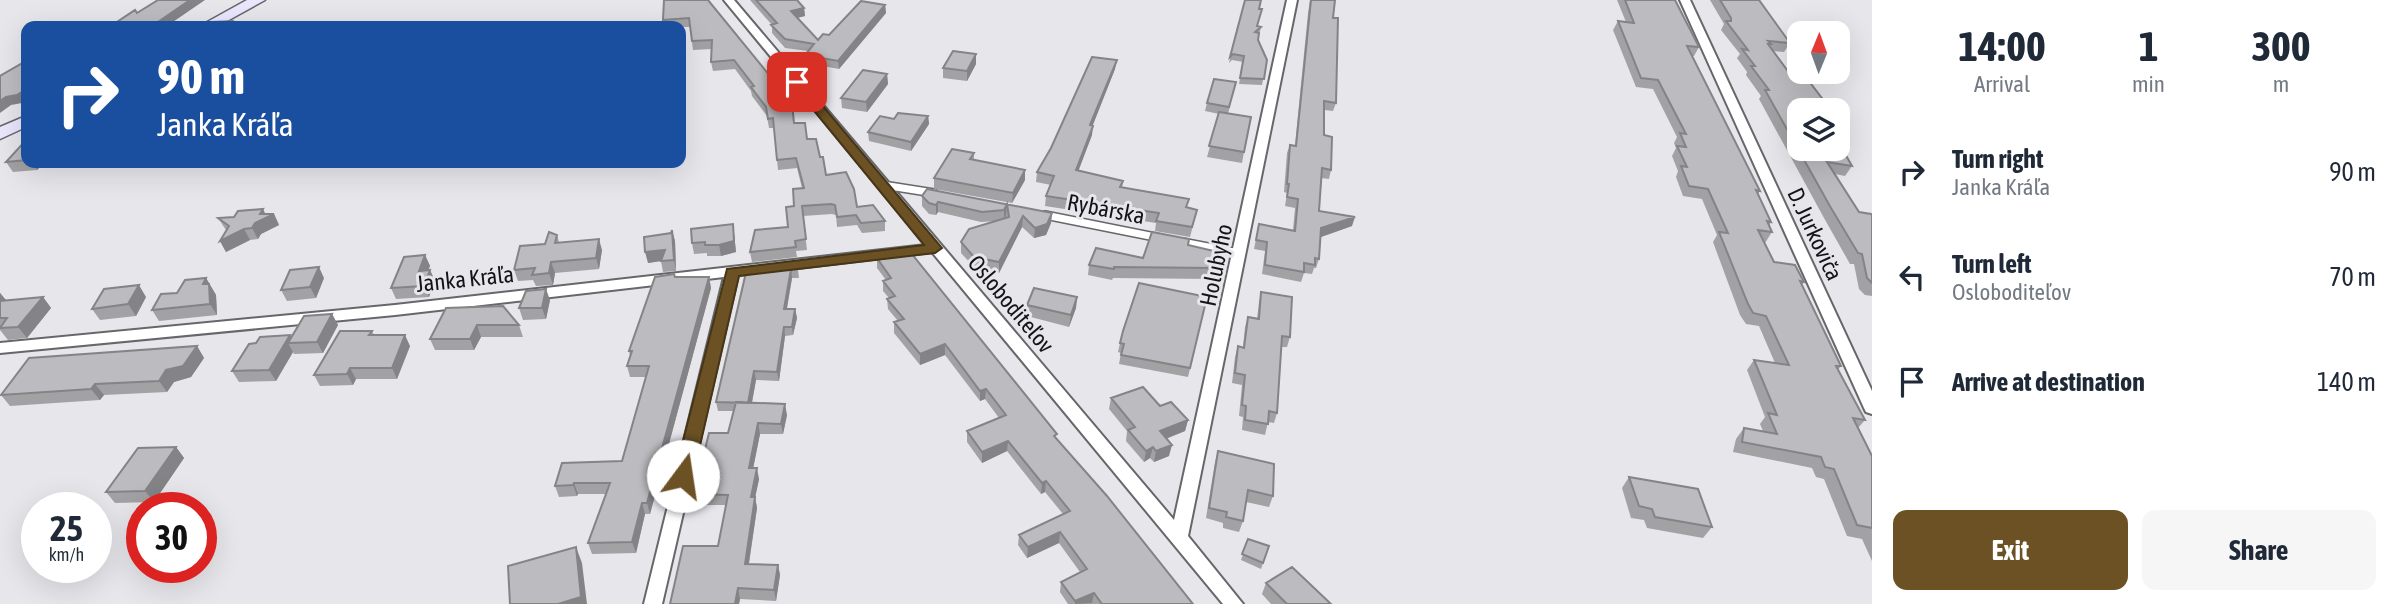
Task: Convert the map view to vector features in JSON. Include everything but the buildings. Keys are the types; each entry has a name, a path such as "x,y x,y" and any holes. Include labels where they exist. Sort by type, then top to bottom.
{"street":[{"path":"217,21 258,0"},
{"name":"Osloboditeľov","path":"729,0 1234,604"},
{"name":"Holubyho","path":"1180,539 1292,0"},
{"name":"D. Jurkoviča","path":"1685,0 1872,408"},
{"path":"0,134 21,124"},
{"name":"Janka Kráľa","path":"0,348 396,310 935,248"},
{"path":"653,604 732,272"}],"lane":[{"path":"883,185 940,194"},
{"name":"Rybárska","path":"1035,213 1240,253"}],"route":[{"path":"683,476 732,272 935,248 797,82"}]}
